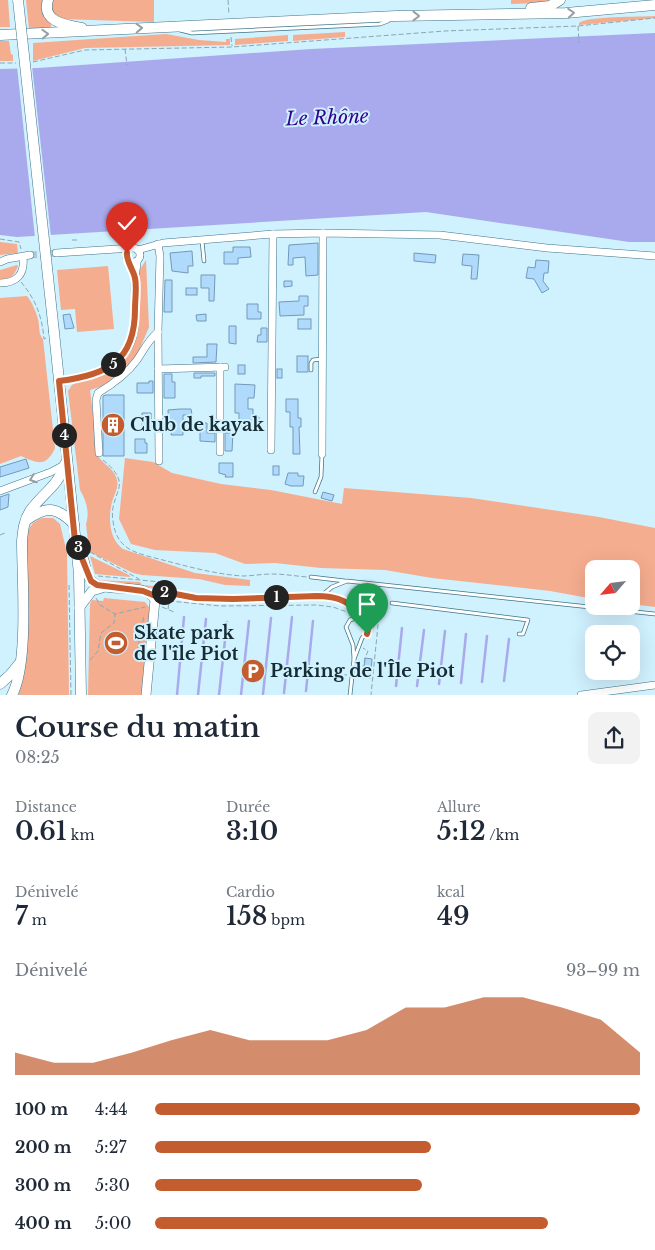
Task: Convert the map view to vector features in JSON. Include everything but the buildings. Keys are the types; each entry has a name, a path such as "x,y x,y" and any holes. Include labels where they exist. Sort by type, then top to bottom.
{"main road":[{"path":"18,0 79,574 81,695"},
{"path":"48,0 46,8 52,19 58,23 90,30"},
{"path":"488,15 550,6 560,0"},
{"path":"597,0 605,10"},
{"path":"0,35 396,16 566,13 655,5"},
{"path":"605,10 655,10"},
{"path":"13,694 19,673 22,635 22,541 25,521 36,504 59,479 66,461"},
{"path":"25,521 46,509 61,513 74,524"},
{"path":"0,684 19,663"}],"street":[{"path":"322,454 323,233"},
{"path":"271,450 273,234"},
{"path":"135,278 128,259 128,251 158,244 273,234 440,235 547,248 655,256"},
{"path":"100,249 133,262 158,244"},
{"path":"158,244 160,256 158,332 159,461"},
{"path":"56,253 100,249 135,249"},
{"path":"59,381 97,373 111,366 126,351 132,339 134,326 135,278 139,259 135,249"},
{"path":"4,260 27,256"},
{"path":"0,283 13,282 18,278 27,256"},
{"path":"99,453 96,400 98,393 125,374 137,360 149,340 158,332"},
{"path":"158,369 222,367 220,452"},
{"path":"0,491 53,471 66,461"},
{"path":"75,541 91,581 105,587 143,591 153,595 156,606 146,695"},
{"path":"79,608 92,591 105,587"},
{"path":"581,695 655,686"}],"lane":[{"path":"202,240 204,260"},
{"path":"310,370 313,360 322,359"},
{"path":"315,492 321,477 322,454"},
{"path":"311,577 655,614"},
{"path":"322,596 332,587 347,581"},
{"path":"153,595 165,592 196,598 233,599 322,596 346,602 365,620 368,627 367,634 356,638"},
{"path":"392,603 528,620 523,634 518,634"},
{"path":"354,659 359,646 356,638 347,631 348,623 358,615"},
{"path":"350,695 356,638"}],"path":[{"path":"228,0 229,20"},
{"path":"33,62 85,50 232,47 445,32 578,26 655,18"},
{"path":"578,26 579,43"},
{"path":"230,35 232,47"},
{"path":"125,49 127,65"},
{"path":"0,63 16,63"},
{"path":"0,239 19,242 27,256"},
{"path":"72,240 79,240"},
{"path":"18,278 36,304 42,319 44,338"},
{"path":"99,453 101,458 118,474 120,482 112,519 116,535 125,546 142,555 207,571 242,576 274,574 311,577"},
{"path":"0,534 5,533"},
{"path":"87,550 141,580"},
{"path":"94,576 171,583 170,590"},
{"path":"69,585 70,695"},
{"path":"94,593 100,605 115,614 150,606 143,617 136,659"},
{"path":"168,610 170,598"},
{"path":"169,601 206,606 316,605 336,608 358,615 379,615 371,695"},
{"path":"156,606 174,612"},
{"path":"86,663 98,651 101,633 114,623 115,614"},
{"path":"359,646 368,650 364,658 360,677 372,678"},
{"path":"337,674 347,676"}],"shaded area":[{"path":"0,0 8,0 10,27 0,27"},
{"path":"26,0 43,0 43,13 51,28 29,29"},
{"path":"53,0 154,0 154,22 60,19 52,11"},
{"path":"511,0 550,0 540,3 511,4"},
{"path":"655,16 655,18 579,25 579,23 592,19"},
{"path":"345,32 345,37 293,41 293,35"},
{"path":"166,34 199,40 226,42 226,39 230,39 230,45 85,48 33,61 33,43"},
{"path":"288,35 288,41 235,45 235,39"},
{"path":"0,41 9,41 13,61 0,61"},
{"path":"0,242 17,244 18,253 0,255"},
{"path":"146,260 149,327 138,353 119,377 106,385 90,390 98,456 116,476 117,488 110,515 112,534 118,545 123,549 195,573 250,580 250,586 225,585 199,579 133,573 89,550 86,502 80,490 68,391 77,382 91,380 118,367 130,353 138,334 139,271"},
{"path":"17,265 17,269 12,276 0,280 0,270"},
{"path":"108,266 114,329 77,332 75,309 61,310 57,270"},
{"path":"27,296 36,313 40,335 43,339 55,448 45,461 36,462 21,456 0,464 0,298"},
{"path":"125,458 153,462 172,473 221,484 271,490 342,504 344,488 471,498 599,517 655,528 655,607 640,605 640,560 585,560 585,597 550,591 432,578 385,570 321,568 275,563 245,564 215,553 155,550 131,544 119,519"},
{"path":"42,518 53,518 60,524 67,553 69,695 19,695 26,538 31,525"},
{"path":"90,556 129,575 130,577 95,574"},
{"path":"96,580 140,582 142,585 164,587 165,589 101,583"},
{"path":"104,598 145,602 151,610 142,695 88,695 90,604 92,600 103,601"}],"water":[{"name":"Le Rhône","path":"655,33 655,242 629,242 426,212 17,237 0,235 0,69 311,49"}],"pier":[{"path":"17,66 32,66 51,237 35,238"}],"waterway":[{"path":"177,695 184,617"},
{"path":"284,693 292,617"},
{"path":"263,694 271,618"},
{"path":"198,695 206,619"},
{"path":"241,695 249,621"},
{"path":"306,691 313,621"},
{"path":"219,695 227,622"},
{"path":"396,686 402,628"},
{"path":"417,686 424,630"},
{"path":"439,684 445,631"},
{"path":"461,683 466,634"},
{"path":"482,682 487,636"},
{"path":"504,681 509,639"}],"tunnel":[{"path":"30,255 56,253"}],"place":[{"name":"Club de kayak","path":"113,425"},
{"name":"Skate park de l'île Piot","path":"116,643"},
{"name":"Parking de l'Île Piot","path":"253,671"}],"route":[{"path":"127,253 135,278 135,313 132,339 126,351 119,360 97,373 59,381 75,541 84,559 89,578 97,585 149,592 153,595 165,592 196,598 233,599 317,596 335,598 346,602 365,620 368,627 367,634"}]}
